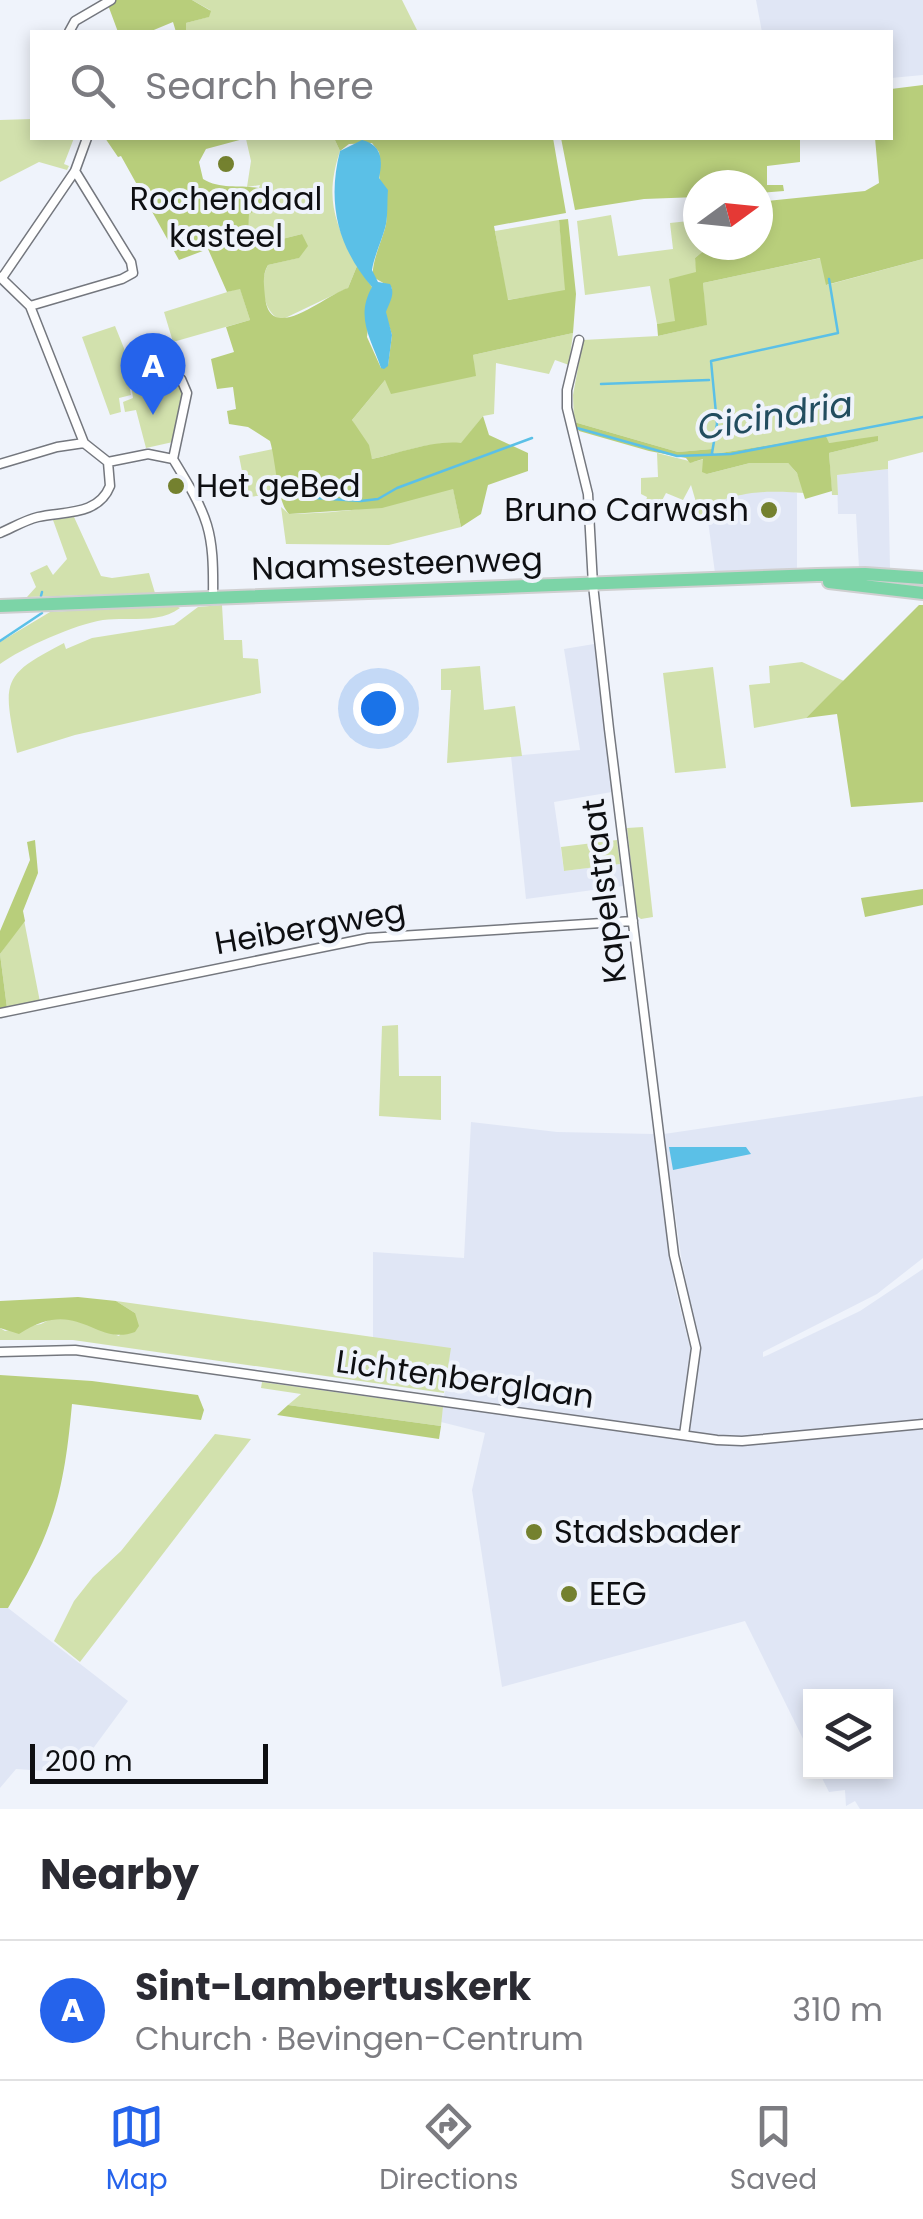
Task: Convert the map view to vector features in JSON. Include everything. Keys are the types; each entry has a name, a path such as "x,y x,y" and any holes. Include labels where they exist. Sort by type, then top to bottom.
{"main road":[{"name":"Naamsesteenweg","path":"0,606 865,574 923,578"},
{"name":"Naamsesteenweg","path":"796,578 923,593"}],"street":[{"path":"70,30 75,21 111,0"},
{"path":"86,140 75,171 1,278 30,306 84,444 108,462 148,454 173,459"},
{"path":"30,306 122,279 133,272 131,262 75,171"},
{"name":"Kapelstraat","path":"579,340 567,390 567,408 586,480 594,585 674,1255 696,1348 684,1436"},
{"path":"180,379 190,387 173,459 210,526 213,598"},
{"path":"0,464 57,447 84,444"},
{"path":"0,533 40,516 70,514 98,502 110,486 108,462"},
{"name":"Heibergweg","path":"0,1013 368,938 633,921"},
{"name":"Lichtenberglaan","path":"0,1352 48,1349 114,1355 742,1441 923,1424"}],"shaded area":[{"path":"756,0 923,0 923,75 893,78 893,30 762,30"},
{"path":"888,469 890,568 859,568 856,514 838,514 837,475"},
{"path":"749,491 797,493 797,570 715,573 706,506"},
{"path":"594,644 612,792 554,802 564,871 620,864 623,886 526,899 511,756 580,750 564,649"},
{"path":"923,1096 923,1258 877,1294 763,1352 763,1357 860,1311 923,1269 923,1809 860,1809 855,1801 846,1806 845,1790 829,1792 822,1779 893,1779 893,1689 803,1689 803,1739 745,1621 502,1687 472,1490 485,1433 441,1422 450,1349 373,1338 373,1252 464,1258 471,1122 557,1132 654,1134 675,1288 690,1347 700,1351 681,1256 664,1134"},
{"path":"0,1608 8,1608 128,1701 75,1773 16,1769 0,1788"}],"green space":[{"path":"116,0 192,0 211,11 209,17 186,23 186,30 175,30 173,22 154,30 117,30 108,5"},
{"path":"192,0 402,0 417,30 186,30 186,23 208,17 210,10"},
{"path":"923,85 923,259 826,285 820,258 703,283 707,325 658,336 657,324 675,321 669,279 696,272 695,260 773,260 773,200 865,191 879,183 875,140 893,140 893,89"},
{"path":"30,119 30,140 73,140 64,164 69,166 67,170 39,162 0,182 0,120"},
{"path":"106,140 240,140 206,149 199,162 203,179 274,194 273,201 249,214 248,243 302,234 308,246 299,258 268,265 264,284 269,311 287,318 300,314 348,288 357,266 372,287 367,337 381,368 388,365 392,335 385,313 392,288 373,277 386,219 379,152 372,143 349,144 340,151 335,140 553,140 566,213 494,226 508,300 565,290 559,220 568,219 576,294 573,333 473,355 476,376 391,394 385,380 352,420 369,445 372,459 428,445 461,443 483,416 489,435 528,453 528,471 488,485 481,514 461,527 453,489 382,508 289,514 279,491 270,441 248,427 229,424 227,411 236,409 233,387 217,389 211,359 234,352 226,327 250,320 240,289 227,292 208,249 179,260 121,156"},
{"path":"246,140 335,140 340,151 333,183 334,210 357,266 348,288 281,320 266,303 265,272 268,265 298,258 302,234 247,243 249,214 260,185 247,187 251,161"},
{"path":"561,140 800,140 800,162 767,166 767,170 683,170 683,198 644,199 575,210"},
{"path":"773,185 783,185 784,191 773,192"},
{"path":"611,215 618,256 673,249 670,223 683,222 683,260 695,260 697,272 675,322 657,324 650,286 585,295 577,221"},
{"path":"559,220 566,291 507,300 495,231"},
{"path":"821,258 827,285 923,259 923,452 888,461 888,469 837,475 838,495 832,495 829,453 877,441 828,443 826,436 714,454 712,449 678,452 574,422 573,395 583,340 658,336 706,325 703,283"},
{"path":"240,288 250,320 173,342 164,312"},
{"path":"115,326 132,368 126,369 131,395 119,398 121,412 110,415 82,337"},
{"path":"573,333 569,365 555,360 549,374 496,363 494,414 483,416 461,444 428,445 372,459 352,420 385,380 475,376 473,355"},
{"path":"169,368 182,393 173,442 146,448 136,410 125,412 123,402 133,398 130,377"},
{"path":"574,422 678,452 712,449 714,454 826,436 829,443 878,436 878,441 829,453 832,491 805,499 797,473 788,463 750,463 707,474 702,472 703,459 690,463 686,458 579,431"},
{"path":"273,449 280,494 247,497 239,456"},
{"path":"657,453 693,462 704,459 707,474 750,463 788,463 805,493 745,494 707,505 708,517 687,518 698,509 691,485 683,500 666,493 657,510 645,505 647,497 641,494 641,478 658,477"},
{"path":"453,488 461,527 389,545 286,544 281,507 289,514 353,510"},
{"path":"74,517 101,576 149,573 155,593 27,597 36,587 30,573 47,565 53,575 67,559 53,520"},
{"path":"174,605 180,608 163,616 103,620 79,626 0,664 0,642 50,612"},
{"path":"222,605 224,640 242,640 243,658 258,659 261,693 75,735 17,753 9,695 17,673 28,664 64,643 66,649 92,638 174,625 198,607"},
{"path":"923,605 923,802 851,807 837,714 806,718"},
{"path":"802,662 844,681 806,718 754,728 749,685 770,683 769,666"},
{"path":"480,666 484,710 515,706 522,756 447,763 451,690 441,690 441,669"},
{"path":"713,667 726,768 675,773 663,673"},
{"path":"643,827 653,917 641,919 637,916 627,828"},
{"path":"35,840 38,873 23,911 25,921 0,954 0,931 30,860 27,842"},
{"path":"617,840 620,864 564,871 561,847"},
{"path":"923,889 923,905 865,917 861,898"},
{"path":"24,920 40,1002 7,1008 0,954"},
{"path":"0,954 7,1008 0,1009"},
{"path":"398,1025 399,1076 441,1076 441,1120 379,1116 382,1026"},
{"path":"78,1297 116,1301 135,1313 139,1326 135,1332 121,1335 56,1319 19,1334 0,1328 0,1301"},
{"path":"116,1301 451,1348 444,1393 73,1340 0,1340 0,1328 5,1331 53,1318 77,1320 119,1336 135,1313"},
{"path":"0,1375 92,1381 198,1395 204,1410 201,1420 72,1404 54,1510 36,1556 8,1608 0,1608"},
{"path":"262,1382 443,1407 441,1426 288,1405 301,1394 261,1388"},
{"path":"288,1405 441,1426 439,1439 277,1415"},
{"path":"215,1434 251,1439 80,1662 54,1641 74,1601 121,1551"}],"water":[{"path":"362,140 377,149 381,159 379,178 388,190 386,224 372,270 378,282 390,284 392,291 386,312 392,335 388,366 384,369 366,328 365,308 372,287 350,256 335,206 340,151"},
{"path":"669,1147 746,1147 751,1154 673,1170"}],"waterway":[{"path":"712,453 717,424 711,361 838,333 829,279"},
{"path":"601,384 709,380"},
{"name":"Cicindria","path":"577,428 677,456 731,454 923,417"},
{"name":"Cicindria","path":"285,496 378,499 397,488 532,438"},
{"name":"Cicindria","path":"41,596 42,592"},
{"name":"Cicindria","path":"0,641 42,613"}],"place":[{"name":"Rochendaal kasteel","path":"226,164"},
{"name":"Sint-Lambertuskerk","path":"153,415"},
{"name":"Het geBed","path":"176,486"},
{"name":"Bruno Carwash","path":"769,510"},
{"name":"Stadsbader","path":"534,1532"},
{"name":"EEG","path":"569,1594"}]}
